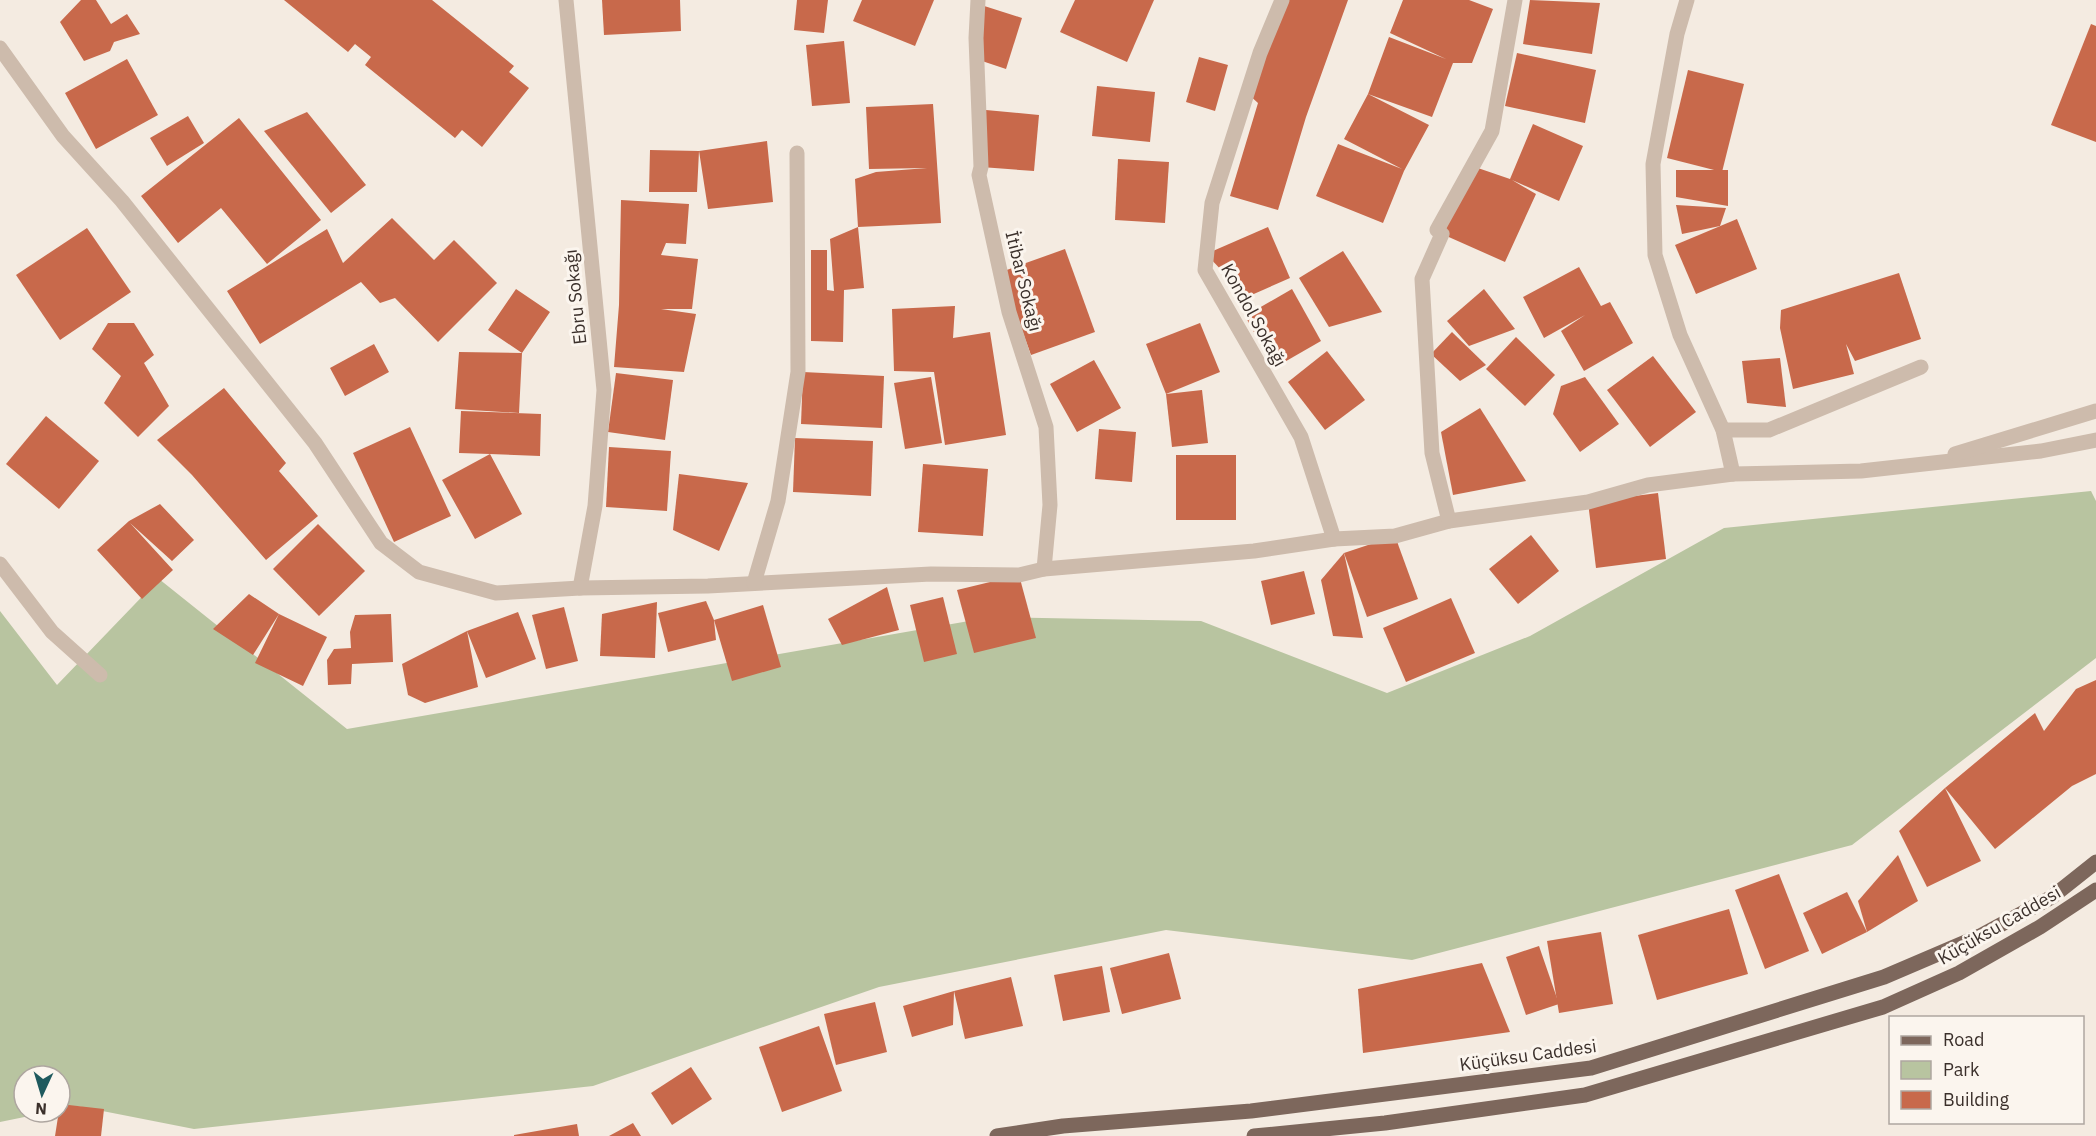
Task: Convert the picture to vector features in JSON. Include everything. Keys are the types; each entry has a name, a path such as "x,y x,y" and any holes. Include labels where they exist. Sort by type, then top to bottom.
{"main road":[{"name":"Küçüksu Caddesi","path":"997,1136 1063,1126 1251,1111 1591,1068 1884,978 1980,936 2052,897 2096,862"},
{"name":"Küçüksu Caddesi","path":"1254,1136 1385,1123 1597,1092 1883,1007 1959,973 2040,927 2096,890"}],"street":[{"name":"Ebru Sokağı","path":"566,0 604,390 595,506 580,588"},
{"name":"İtibar Sokağı","path":"978,0 976,38 981,166 979,175 1009,312 1046,428 1050,505 1044,569"},
{"name":"Kondol Sokağı","path":"1282,0 1260,53 1212,204 1205,270 1301,437 1334,539"},
{"path":"1449,522 1432,453 1422,279 1442,234 1437,230 1492,131 1515,0"},
{"path":"1688,0 1677,34 1653,164 1655,255 1680,335 1723,430 1733,474"},
{"path":"0,48 63,136 122,201 315,443 381,543 419,573 496,593 931,574 1019,575 1044,569 1254,551 1334,539 1395,536 1449,522 1588,502 1648,485 1733,474 1861,471 2041,452 2096,440"},
{"path":"754,583 778,501 798,372 797,153"},
{"path":"1723,430 1769,430 1921,367"},
{"path":"1927,464 2096,411"},
{"path":"0,564 52,632 100,675"}],"green space":[{"path":"2091,491 2096,501 2096,658 1852,845 1412,960 1166,930 879,987 593,1086 194,1129 77,1106 72,1107 72,1064 12,1064 12,1120 0,1122 0,611 57,685 159,579 347,729 992,617 1201,621 1387,693 1530,636 1724,528"}],"building":[{"path":"81,0 96,0 111,24 127,14 140,34 114,42 110,51 84,61 60,22"},
{"path":"284,0 432,0 514,66 509,72 529,88 482,147 462,130 455,138 365,65 371,57 355,44 348,52"},
{"path":"602,0 680,0 681,31 604,35"},
{"path":"797,0 828,0 824,33 794,30"},
{"path":"862,0 934,0 915,46 853,21"},
{"path":"1075,0 1154,0 1127,62 1060,32"},
{"path":"1282,0 1348,0 1306,117 1278,210 1230,196 1258,103 1247,93"},
{"path":"1403,0 1469,0 1493,9 1472,63 1453,63 1432,117 1368,94 1389,37 1446,59 1390,33"},
{"path":"1530,0 1600,3 1592,54 1523,44"},
{"path":"978,4 1022,18 1006,69 976,59"},
{"path":"2091,24 2096,26 2096,142 2051,125"},
{"path":"844,41 850,103 812,106 806,45"},
{"path":"1517,53 1596,70 1585,123 1505,106"},
{"path":"1199,57 1228,65 1215,111 1186,102"},
{"path":"127,59 158,115 96,149 65,93"},
{"path":"1688,70 1744,84 1722,172 1667,158"},
{"path":"1097,86 1155,92 1150,142 1092,136"},
{"path":"1368,94 1429,125 1404,171 1383,223 1316,196 1338,144 1402,169 1344,139"},
{"path":"933,104 941,223 858,227 855,179 876,172 927,168 869,169 866,107"},
{"path":"986,110 1039,115 1034,171 981,167"},
{"path":"307,112 366,185 331,213 264,131"},
{"path":"188,116 204,143 167,166 150,138"},
{"path":"239,118 321,220 267,264 221,208 178,243 141,196"},
{"path":"1533,124 1583,146 1559,201 1512,180 1536,194 1505,262 1442,234 1472,166 1510,179"},
{"path":"767,141 773,202 708,209 699,151"},
{"path":"650,150 699,151 697,192 649,192"},
{"path":"1118,159 1169,162 1165,223 1115,220"},
{"path":"1676,170 1728,170 1728,206 1676,197"},
{"path":"621,200 689,204 686,244 666,243 661,255 698,259 692,309 661,309 696,314 684,372 614,367 619,305"},
{"path":"1676,205 1726,208 1720,226 1682,234"},
{"path":"392,218 434,260 454,240 497,283 438,342 395,298 380,303 361,282 260,344 227,291 327,229 343,263"},
{"path":"1737,219 1757,269 1696,294 1675,245"},
{"path":"858,227 864,288 844,290 843,342 811,341 811,250 827,250 827,290 834,291 830,239"},
{"path":"1268,227 1290,278 1247,297 1206,254"},
{"path":"87,228 131,292 60,340 16,275"},
{"path":"1065,249 1095,332 1031,355 1001,272"},
{"path":"1343,251 1382,312 1329,327 1299,278"},
{"path":"1579,267 1601,306 1610,302 1633,343 1584,371 1561,331 1585,315 1544,338 1523,297"},
{"path":"1899,273 1921,339 1855,361 1846,344 1854,374 1793,389 1780,328 1781,310"},
{"path":"516,289 550,312 522,353 488,330"},
{"path":"1292,289 1321,341 1274,368 1245,316"},
{"path":"1484,289 1515,329 1469,346 1447,321"},
{"path":"955,306 953,338 990,332 1006,435 945,445 934,372 894,371 892,309"},
{"path":"108,323 134,323 154,355 144,363 169,406 138,437 104,403 121,376 92,349"},
{"path":"1200,323 1220,372 1166,394 1146,344"},
{"path":"1452,332 1486,365 1460,381 1431,354"},
{"path":"1516,337 1555,375 1525,406 1486,369"},
{"path":"374,344 389,372 345,396 330,368"},
{"path":"1327,351 1365,400 1325,430 1288,382"},
{"path":"459,352 522,353 519,413 455,409"},
{"path":"1653,356 1696,412 1650,447 1607,390"},
{"path":"1780,358 1786,407 1747,403 1742,361"},
{"path":"1094,360 1121,408 1077,432 1050,384"},
{"path":"803,372 884,376 882,428 801,424"},
{"path":"616,373 673,380 665,440 608,432"},
{"path":"931,377 942,443 905,449 894,383"},
{"path":"1585,377 1619,424 1580,452 1553,414 1561,386"},
{"path":"224,388 286,463 279,471 318,516 266,560 192,475 157,440"},
{"path":"1202,390 1208,443 1172,447 1166,394"},
{"path":"1480,408 1526,481 1453,495 1441,432"},
{"path":"461,411 541,414 540,456 459,453"},
{"path":"46,416 99,461 59,509 6,464"},
{"path":"410,427 451,516 394,542 353,453"},
{"path":"1099,429 1136,432 1132,482 1095,479"},
{"path":"795,438 873,441 871,496 793,492"},
{"path":"609,447 671,451 667,511 606,507"},
{"path":"490,454 522,514 475,539 442,480"},
{"path":"1176,455 1236,455 1236,520 1176,520"},
{"path":"923,464 988,469 983,536 918,532"},
{"path":"679,474 748,483 719,551 673,530"},
{"path":"1658,493 1666,559 1596,568 1588,502"},
{"path":"160,504 194,540 172,561 130,523 173,570 142,599 97,550 129,521"},
{"path":"318,524 365,571 319,616 273,569"},
{"path":"1531,535 1559,571 1518,604 1489,569"},
{"path":"1395,536 1418,599 1367,617 1344,553"},
{"path":"1344,553 1363,638 1333,636 1321,580"},
{"path":"1304,571 1315,614 1271,625 1261,581"},
{"path":"1019,575 1036,638 974,653 957,590"},
{"path":"887,587 899,630 842,645 828,619"},
{"path":"249,594 279,614 253,655 213,629"},
{"path":"943,597 957,654 924,662 910,605"},
{"path":"1451,598 1475,653 1406,682 1383,628"},
{"path":"706,601 714,620 716,640 668,652 658,613"},
{"path":"657,602 655,658 600,656 602,614"},
{"path":"763,605 781,667 732,681 714,620"},
{"path":"564,607 578,661 546,669 532,615"},
{"path":"518,612 536,659 486,678 467,631"},
{"path":"279,614 327,637 303,686 255,663"},
{"path":"391,614 393,662 352,664 351,684 328,685 327,660 334,649 351,648 350,632 355,615"},
{"path":"467,631 478,687 425,703 408,695 402,664"},
{"path":"2096,680 2096,774 2072,786 1995,849 1945,788 2035,713 2044,731 2076,689"},
{"path":"1945,788 1981,861 1927,887 1899,831"},
{"path":"1898,855 1918,901 1867,932 1858,901"},
{"path":"1779,874 1809,951 1765,969 1735,890"},
{"path":"1847,892 1867,932 1822,954 1803,913"},
{"path":"1729,909 1748,974 1657,1000 1638,935"},
{"path":"1601,932 1613,1004 1559,1013 1547,941"},
{"path":"1539,946 1559,1004 1526,1015 1506,957"},
{"path":"1169,953 1181,999 1122,1014 1110,968"},
{"path":"1482,963 1510,1032 1363,1053 1358,989"},
{"path":"1102,966 1110,1012 1063,1021 1054,975"},
{"path":"1011,977 1023,1026 965,1039 954,991"},
{"path":"954,991 953,1025 912,1037 903,1006"},
{"path":"875,1002 887,1052 836,1065 824,1014"},
{"path":"819,1026 842,1091 782,1112 759,1047"},
{"path":"691,1067 712,1099 672,1125 651,1093"},
{"path":"72,1105 104,1109 101,1136 55,1136 57,1124 72,1124"},
{"path":"633,1123 641,1136 609,1136"},
{"path":"577,1124 579,1136 514,1136 514,1135"}]}
